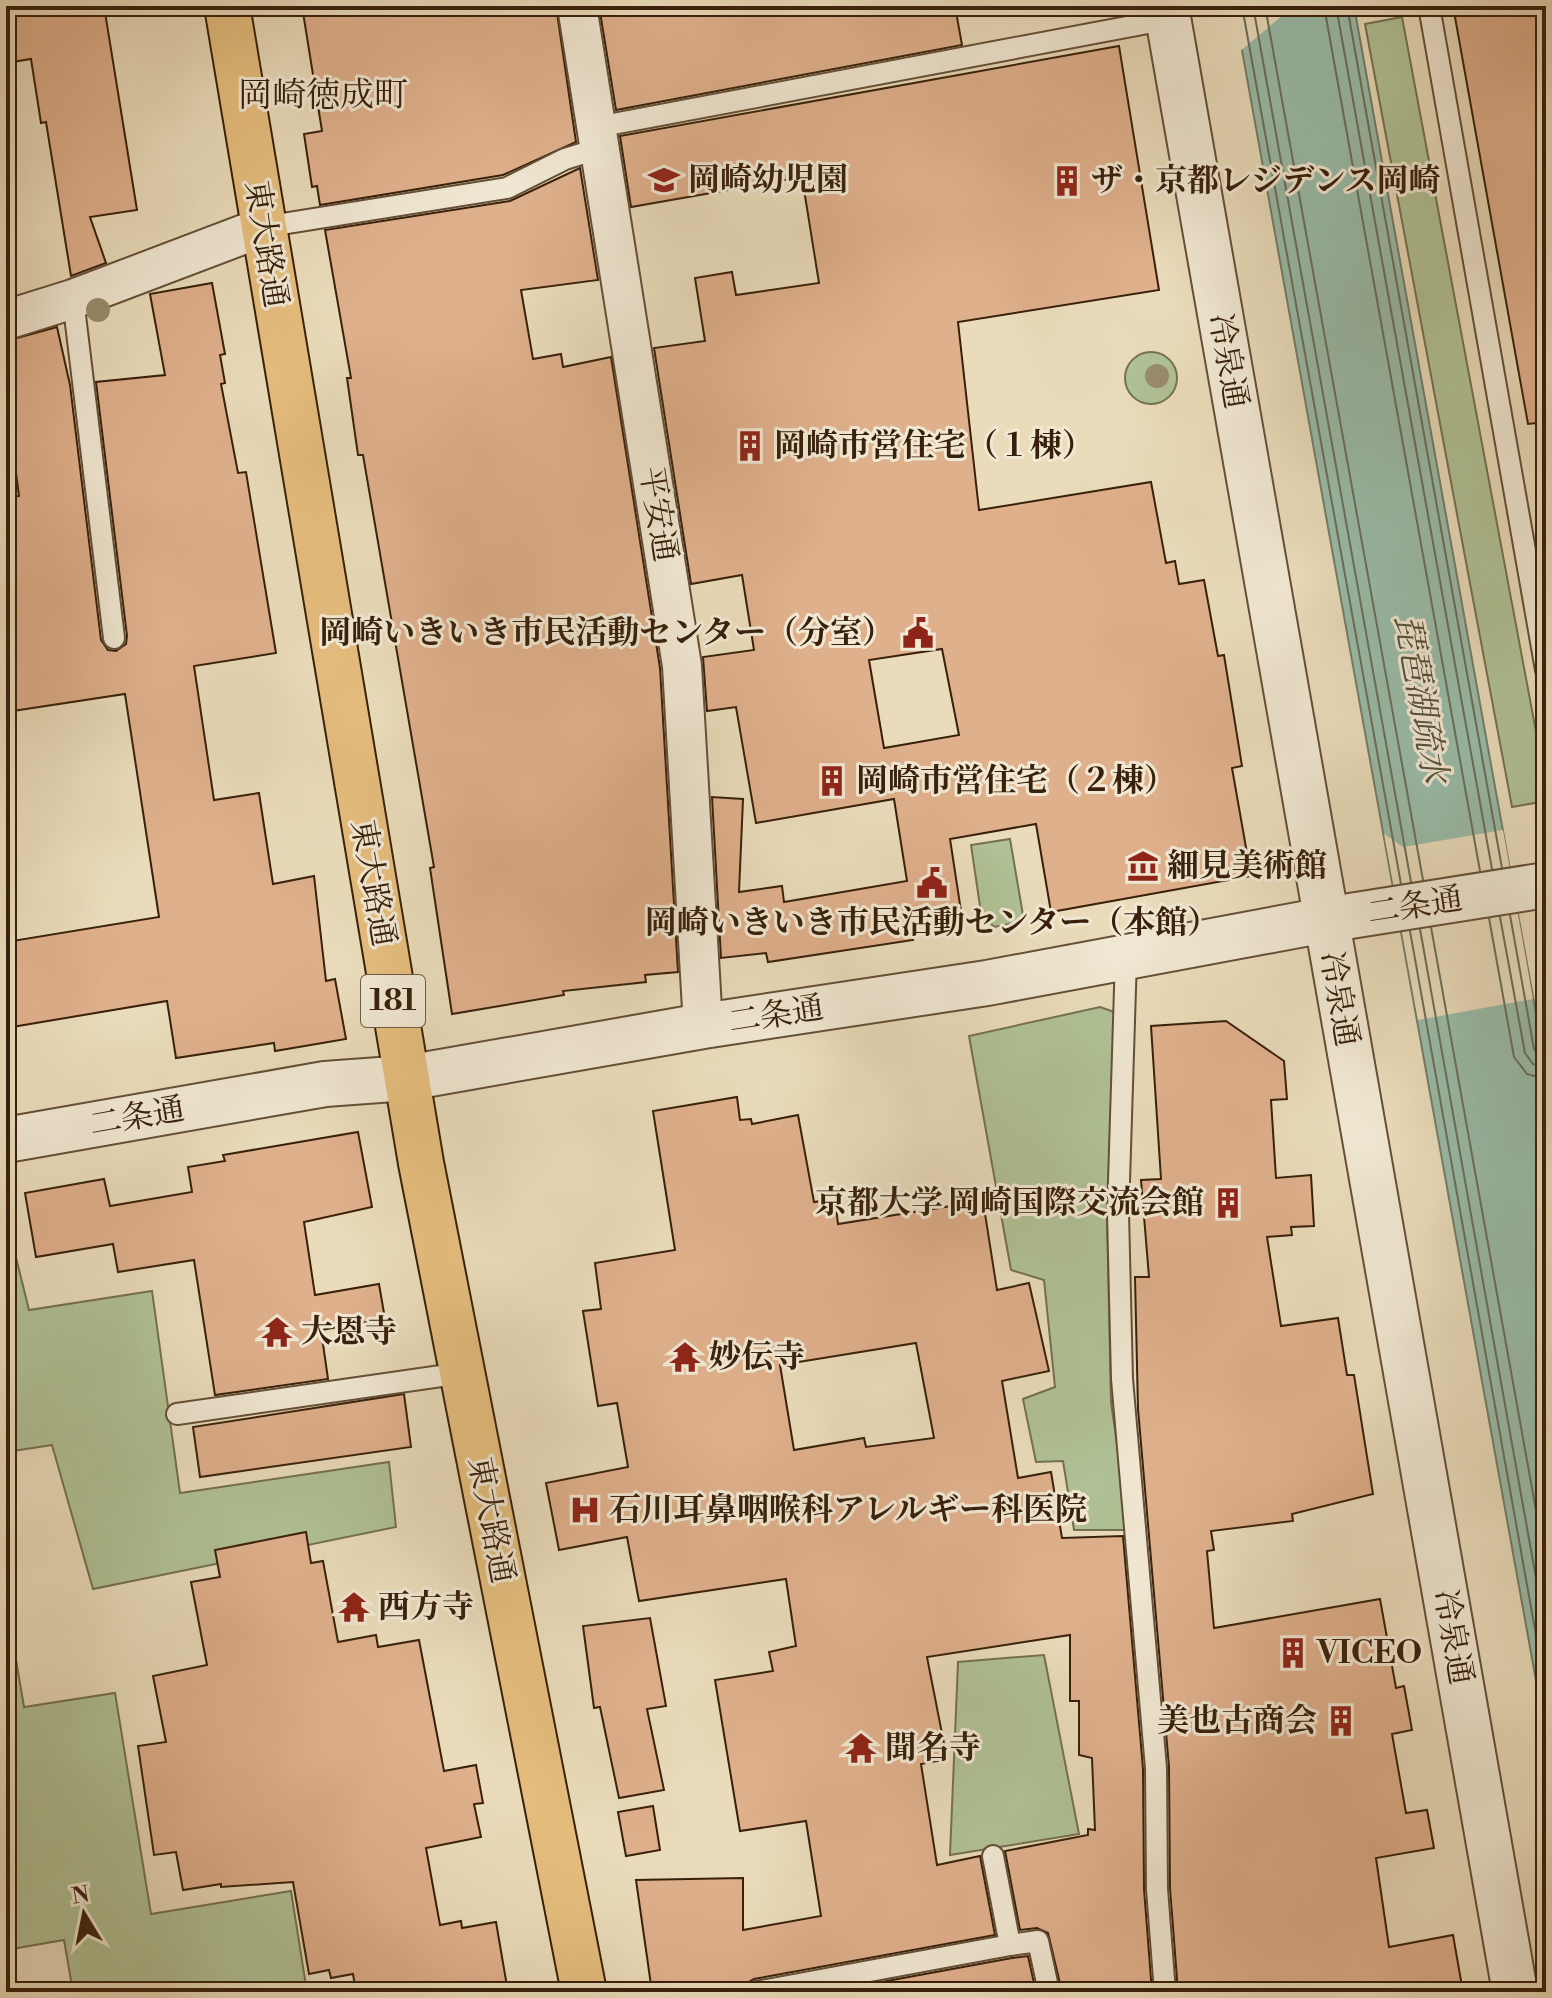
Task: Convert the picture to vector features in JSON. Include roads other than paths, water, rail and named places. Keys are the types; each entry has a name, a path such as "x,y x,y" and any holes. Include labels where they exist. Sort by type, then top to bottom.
{"main road":[{"name":"東大路通","path":"227,6 407,1078 584,1992"}],"street":[{"name":"平安通","path":"577,6 682,666 703,1026"},
{"name":"冷泉通","path":"1168,12 1515,1992"},
{"path":"6,320 73,299 263,227"},
{"name":"二条通","path":"6,1140 325,1084 407,1078 703,1026 987,983 1325,920 1536,886"}],"lane":[{"path":"1429,6 1546,670"},
{"path":"263,227 507,188 565,159 598,137 1168,12"},
{"path":"73,299 114,638"},
{"path":"1126,957 1118,1213 1122,1379 1156,1768 1157,1889 1165,1992"},
{"path":"177,1414 462,1373"},
{"path":"993,1856 1010,1945"},
{"path":"756,1992 1038,1941 1049,1992"}],"water":[{"name":"琵琶湖疏水","path":"1234,6 1354,6 1546,1069 1546,1736"}],"place":[{"name":"岡崎幼児園","path":"664,180"},
{"name":"ザ・京都レジデンス岡崎","path":"1067,181"},
{"name":"岡崎市営住宅（１棟）","path":"750,446"},
{"name":"岡崎いきいき市民活動センター（分室）","path":"918,633"},
{"name":"岡崎市営住宅（２棟）","path":"832,781"},
{"name":"細見美術館","path":"1143,866"},
{"name":"岡崎いきいき市民活動センター（本館）","path":"932,883"},
{"name":"京都大学 岡崎国際交流会館","path":"1228,1203"},
{"name":"大恩寺","path":"277,1332"},
{"name":"妙伝寺","path":"685,1357"},
{"name":"石川耳鼻咽喉科アレルギー科医院","path":"585,1510"},
{"name":"西方寺","path":"354,1607"},
{"name":"VICEO","path":"1293,1653"},
{"name":"美也古商会","path":"1341,1721"},
{"name":"聞名寺","path":"861,1748"}],"district":[{"name":"岡崎徳成町","path":"323,96"}]}
